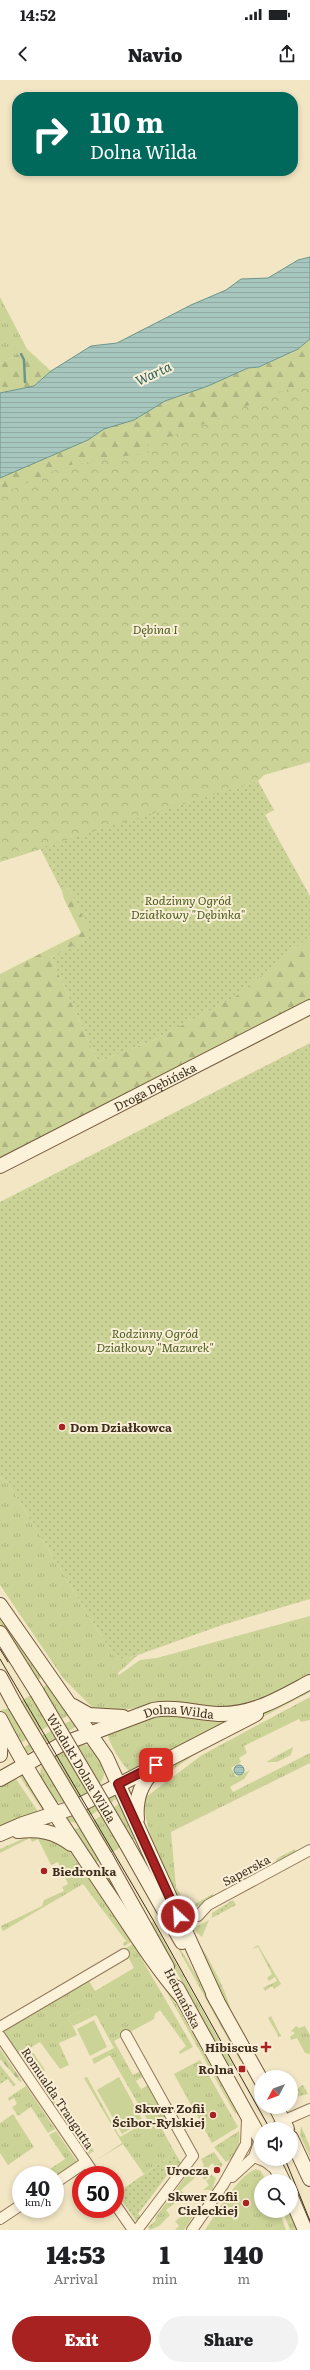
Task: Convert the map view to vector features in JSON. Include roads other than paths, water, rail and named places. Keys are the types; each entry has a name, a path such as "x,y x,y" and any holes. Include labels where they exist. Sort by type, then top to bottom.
{"main road":[{"name":"Droga Dębińska","path":"0,1166 310,1007"},
{"path":"0,1605 106,1757 217,2001 255,2070"},
{"name":"Wiadukt Dolna Wilda","path":"0,1633 37,1692 126,1843 174,1930 217,2001"},
{"name":"Hetmańska","path":"0,1677 144,1924 181,1996 254,2127"},
{"name":"Dolna Wilda","path":"54,1813 78,1806 118,1784 243,1722 271,1703 310,1682"},
{"path":"64,1697 76,1709 89,1715 136,1716"},
{"name":"Dolna Wilda","path":"24,1765 60,1745 90,1733 136,1716 167,1708 217,1714 242,1713 271,1703"},
{"path":"0,1720 2,1735 0,1755"},
{"path":"0,1720 24,1765 54,1813 133,1932 181,1996"},
{"path":"137,1825 136,1804 140,1788 150,1774 166,1761"},
{"path":"0,1779 24,1765"},
{"path":"4,1833 54,1813"},
{"path":"4,1833 34,1829 50,1832 67,1841 82,1855"},
{"path":"298,2153 310,2178"},
{"path":"298,2214 305,2230"}],"street":[{"name":"Saperska","path":"198,1916 208,1905 310,1850"},
{"path":"0,2027 124,1954"},
{"path":"126,2035 193,2156 137,2230"},
{"name":"Romualda Traugutta","path":"0,2036 89,2166"},
{"path":"289,2122 310,2109"},
{"path":"192,2230 223,2185 246,2144 247,2115"},
{"path":"246,2144 254,2141"},
{"path":"223,2185 254,2157"},
{"path":"64,2177 86,2162"},
{"path":"270,2166 279,2174"},
{"path":"0,2218 12,2211"},
{"path":"124,2217 133,2230"}],"water":[{"name":"Warta","path":"310,257 310,339 298,349 259,367 248,368 208,386 165,401 134,420 104,429 88,440 0,478 0,393 34,386 51,371 91,346 117,343 191,305 226,290 241,279 268,278 298,260"},
{"path":"237,1765 241,1765 243,1766 243,1774 237,1775 234,1772 234,1768"}],"waterway":[{"path":"21,354 24,360 25,382"}],"tram line":[{"path":"0,1649 8,1662"},
{"path":"0,1659 152,1918 266,2122"},
{"path":"288,2166 310,2221"}],"place":[{"name":"Dom Działkowca","path":"62,1427"},
{"name":"Biedronka","path":"44,1871"},
{"name":"Hibiscus","path":"266,2047"},
{"name":"Rolna","path":"242,2069"},
{"name":"Skwer Zofii Ścibor-Rylskiej","path":"213,2115"},
{"name":"Urocza","path":"217,2170"},
{"name":"Skwer Zofii Cieleckiej","path":"246,2203"}],"park label":[{"name":"Dębina I","path":"155,629"},
{"name":"Rodzinny Ogród Działkowy \"Dębinka\"","path":"188,907"},
{"name":"Rodzinny Ogród Działkowy \"Mazurek\"","path":"155,1340"}]}
